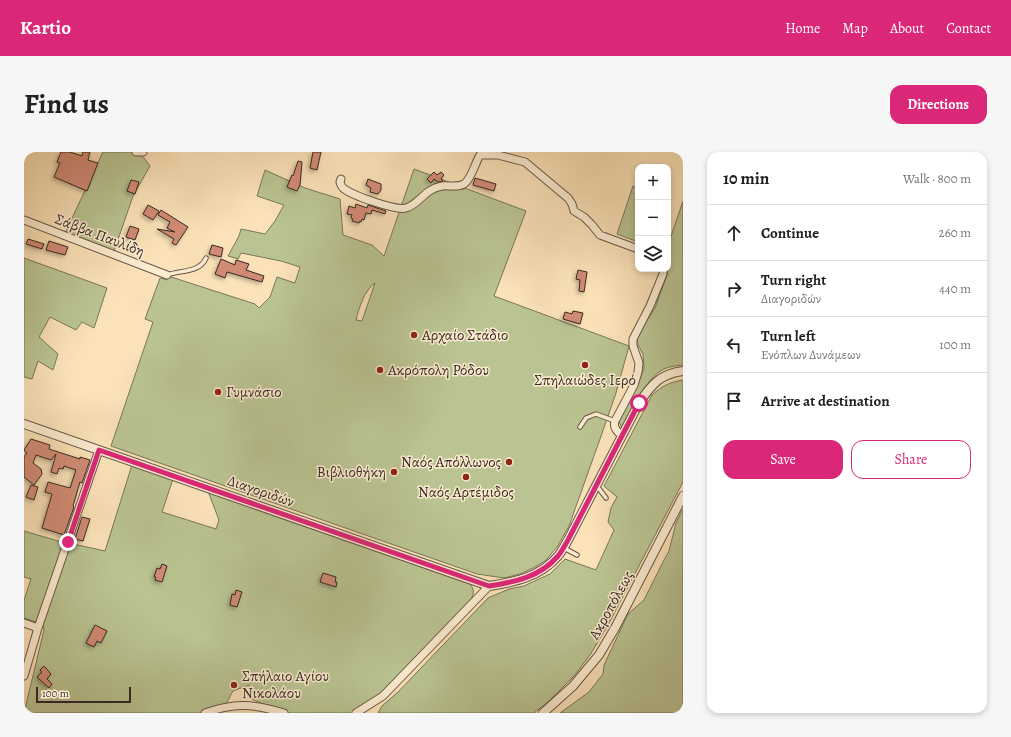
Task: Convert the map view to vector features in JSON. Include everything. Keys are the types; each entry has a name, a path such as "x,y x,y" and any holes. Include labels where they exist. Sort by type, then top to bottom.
{"street":[{"path":"136,152 143,152"},
{"path":"341,179 340,182 343,188 374,203 401,209 408,208 426,192 443,186 457,186 465,183 469,179 480,155 498,155 514,158 525,162 568,198 574,211 584,217 600,235 635,248"},
{"name":"Σάββα Παυλίδη","path":"24,220 167,275"},
{"path":"622,436 614,426 615,421 634,385 638,372 639,363 633,346 633,339 650,306 663,272"},
{"path":"356,713 383,696 489,586 532,576 558,556 597,485 639,403 648,389 659,379 674,372 683,372"},
{"name":"Διαγοριδών","path":"24,424 489,586"},
{"path":"24,676 38,628 99,450"},
{"name":"Ακροπόλεως","path":"543,713 573,686 599,655 619,622 683,496"},
{"path":"24,623 38,628"},
{"path":"205,713 221,708 244,705 258,706 284,713"}],"lane":[{"path":"167,275 198,267 204,263 206,258"},
{"path":"580,427 586,418 596,414 615,421"},
{"path":"597,485 606,498"},
{"path":"563,547 578,555"}],"green space":[{"path":"103,152 133,152 144,158 150,166 133,196 114,251 65,233"},
{"name":"Ακρόπολη Ρόδου","path":"414,169 526,211 494,296 629,346 616,393 569,526 557,547 546,560 520,574 504,578 477,574 111,446 153,322 145,319 160,278 167,280 168,276 255,304 259,308 270,297 277,277 295,283 300,267 281,261 241,253 238,259 228,256 239,236 241,229 265,234 275,221 284,205 257,196 265,170 305,188 340,199 343,235 372,245 384,256","holes":["375,283 362,321 356,320 359,310 365,294"]},
{"path":"633,186 635,187 635,241 617,234"},
{"path":"683,201 683,365 672,366 662,370 651,380 639,396 622,428 619,422 644,368 643,354 638,345 637,338 655,308 668,272 671,272 671,236"},
{"path":"24,258 107,288 94,328 82,322 76,330 50,317 39,337 58,354 53,370 38,361 32,379 24,377"},
{"path":"683,380 683,482 608,625 590,655 574,676 549,701 534,713 378,713 382,706 398,692 488,598 509,589 524,586 550,574 565,559 596,570 614,530 608,522 611,508 617,497 604,486 652,395 666,385"},
{"path":"132,465 173,479 162,512 216,529 219,520 208,491 466,581 473,588 472,598 470,602 380,698 352,713 286,712 250,698 249,685 233,691 226,704 201,713 24,713 44,630 43,625 68,547 71,547 73,544 105,551"},
{"path":"683,509 683,706 676,713 560,713 589,692 603,674 604,665 628,614 644,600 669,551 676,523"},
{"path":"24,531 65,543 39,623 24,618 24,600 31,579 24,577"}],"building":[{"path":"61,152 70,152 82,156 83,152 90,152 88,160 98,163 87,191 54,177 60,163 57,162"},
{"path":"313,152 321,152 317,170 310,168"},
{"path":"298,161 302,162 300,185 297,191 287,187 292,175 293,176"},
{"path":"434,172 437,175 441,172 444,175 441,179 443,181 438,182 434,179 431,183 427,179"},
{"path":"475,178 496,184 494,191 473,185"},
{"path":"368,179 381,184 381,190 378,194 370,192 371,188 366,185"},
{"path":"131,180 139,182 135,194 127,191"},
{"path":"356,204 367,208 368,205 386,211 385,214 372,210 371,214 366,213 364,220 362,219 359,223 352,221 352,215 347,214 349,206 355,208"},
{"path":"148,205 159,211 153,220 143,214"},
{"path":"161,210 188,227 176,245 172,243 174,239 157,229 175,232 167,228 170,222 158,215"},
{"path":"130,226 139,229 135,240 126,237"},
{"path":"28,239 44,244 42,249 26,244"},
{"path":"49,241 68,247 65,255 46,250"},
{"path":"212,245 223,248 221,257 209,254"},
{"path":"221,259 235,265 236,260 249,264 246,270 264,276 262,282 227,272 225,278 215,274"},
{"path":"578,270 587,272 584,292 579,291 580,280 576,279"},
{"path":"573,311 583,313 580,324 563,319 565,312 572,314"},
{"path":"31,439 50,445 49,449 80,459 80,457 90,460 82,483 80,482 73,506 74,507 64,535 42,528 52,494 45,492 48,482 70,488 76,470 64,466 63,469 59,468 57,474 51,472 56,454 51,460 36,455 33,463 41,469 42,474 34,485 24,477 24,457 27,453 24,450"},
{"path":"31,485 38,487 34,500 26,497"},
{"path":"82,517 90,519 83,541 75,539"},
{"path":"162,564 167,566 162,582 155,580 156,577 154,577 157,568 160,569"},
{"path":"323,573 336,577 336,587 320,582"},
{"path":"236,590 242,592 237,607 230,605 232,594 235,595"},
{"path":"95,625 107,631 101,643 97,641 94,647 86,643"},
{"path":"44,666 51,674 47,679 52,684 49,688 37,677 42,672 40,670"}],"place":[{"name":"Αρχαίο Στάδιο","path":"414,335"},
{"name":"Σπηλαιώδες Ιερό","path":"585,365"},
{"name":"Ακρόπολη Ρόδου","path":"380,370"},
{"name":"Γυμνάσιο","path":"218,392"},
{"name":"Ναός Απόλλωνος","path":"509,462"},
{"name":"Βιβλιοθήκη","path":"394,472"},
{"name":"Ναός Αρτέμιδος","path":"466,477"},
{"name":"Σπήλαιο Αγίου Νικολάου","path":"234,685"}],"route":[{"path":"68,542 99,450 489,586 520,580 539,572 558,556 603,474 639,403"}]}
